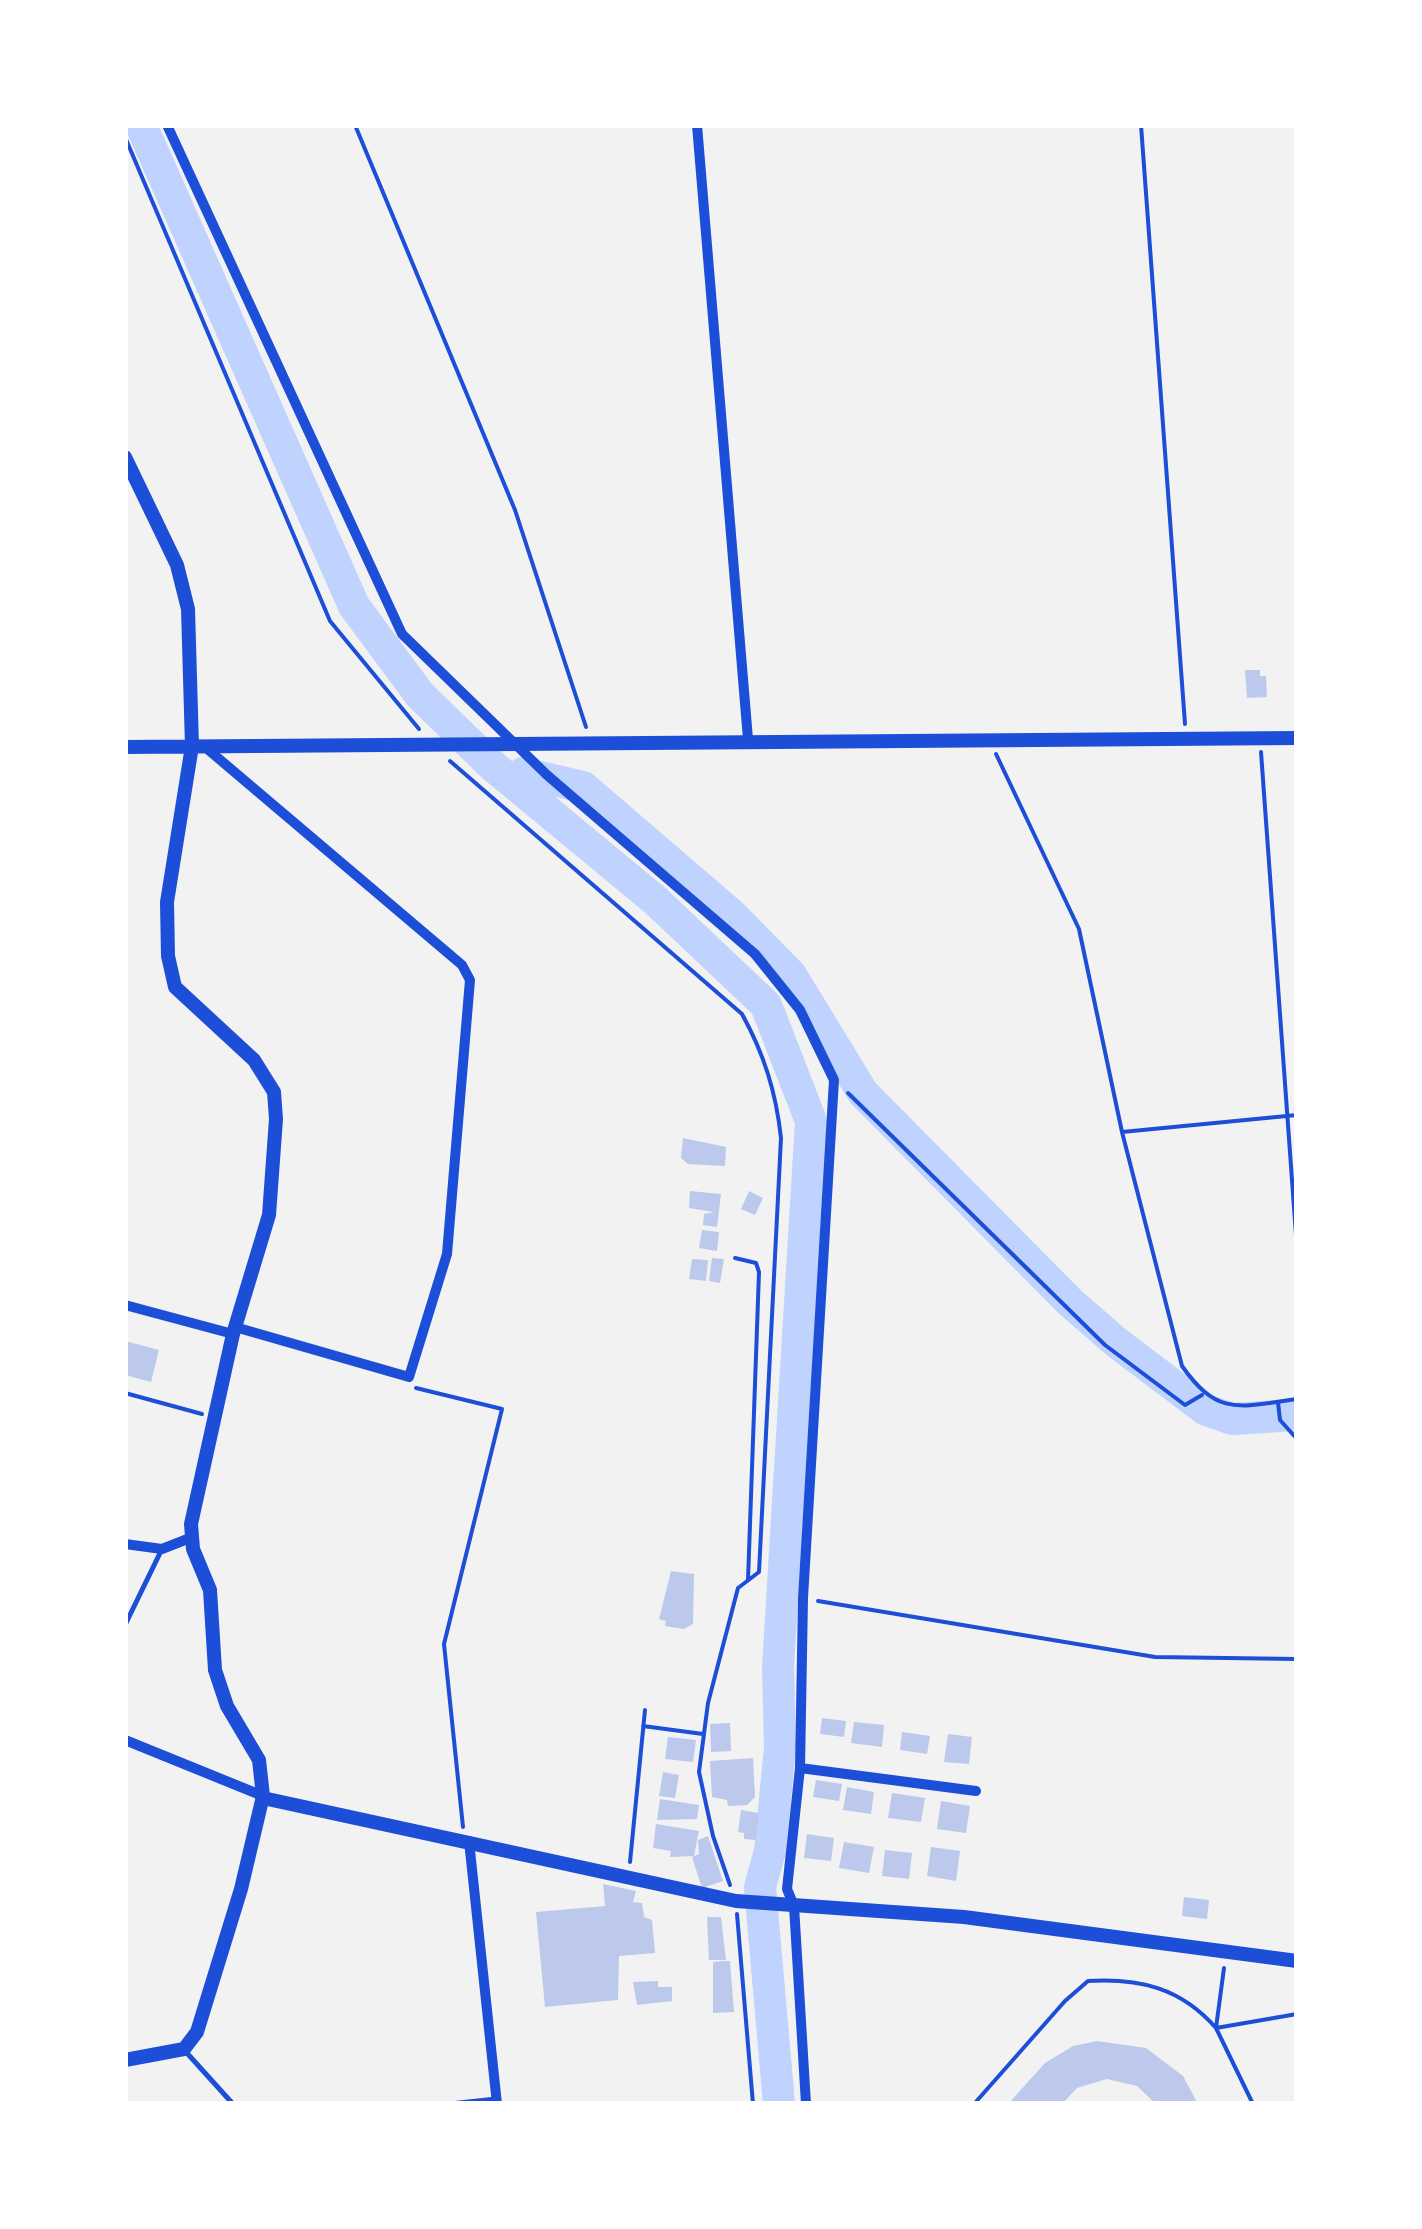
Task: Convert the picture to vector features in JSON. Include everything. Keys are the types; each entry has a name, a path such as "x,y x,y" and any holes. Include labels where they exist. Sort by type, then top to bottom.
{"street":[{"path":"167,125 402,634 547,774 756,954 800,1010 834,1080 803,1598 800,1768 787,1889 794,1906 806,2104"},
{"path":"697,125 748,740"},
{"path":"125,457 184,585 198,746 168,902 168,956 175,987 254,1060 274,1092 276,1119 269,1214 212,1417 190,1538 210,1590 215,1670 226,1706 258,1760 263,1797 198,2032 184,2050 125,2060"},
{"path":"125,748 1297,738"},
{"path":"125,1304 409,1376 447,1254 470,980 462,966 198,746"},
{"path":"125,1544 162,1549 190,1538"},
{"path":"125,1740 263,1797 736,1901 964,1917 1297,1961"},
{"path":"800,1768 976,1792"},
{"path":"466,1839 496,2102"}],"lane":[{"path":"125,1625 162,1549"},
{"path":"184,2050 233,2104"},
{"path":"450,2104 496,2102"}],"path":[{"path":"355,125 515,510 593,746"},
{"path":"1141,125 1186,737"},
{"path":"125,138 330,622 433,746 718,989 742,1014 769,1070 782,1138 759,1572 738,1588 699,1772 713,1836 736,1901 753,2104"},
{"path":"1260,737 1297,1249"},
{"path":"988,739 1079,929 1122,1132 1182,1366 1202,1395 1229,1406 1278,1405 1297,1400"},
{"path":"834,1080 1105,1345 1185,1405 1202,1395"},
{"path":"1122,1132 1297,1114"},
{"path":"735,1258 756,1263 759,1272 748,1580"},
{"path":"409,1376 410,1384 421,1390 502,1409 444,1644 466,1839"},
{"path":"125,1393 212,1417"},
{"path":"1278,1405 1280,1420 1297,1439"},
{"path":"803,1598 1154,1657 1297,1659"},
{"path":"629,1877 645,1710"},
{"path":"644,1726 704,1734"},
{"path":"1216,2028 1226,1952"},
{"path":"974,2104 1088,1981 1153,1985 1196,2006 1216,2028 1253,2104"},
{"path":"1216,2028 1297,2014"}],"building":[{"path":"1245,670 1260,670 1260,676 1266,676 1267,697 1247,698"},
{"path":"683,1138 726,1147 725,1166 688,1164 681,1158"},
{"path":"690,1191 721,1194 717,1227 703,1225 704,1214 714,1212 689,1208"},
{"path":"749,1191 763,1198 755,1215 741,1209"},
{"path":"702,1230 719,1232 717,1251 699,1248"},
{"path":"712,1258 724,1259 720,1283 709,1281"},
{"path":"692,1259 708,1260 706,1281 689,1279"},
{"path":"125,1341 159,1350 151,1382 125,1375"},
{"path":"671,1571 694,1574 693,1624 684,1629 665,1626 666,1621 659,1619"},
{"path":"822,1718 846,1721 844,1737 820,1734"},
{"path":"854,1722 884,1725 882,1747 851,1743"},
{"path":"730,1723 731,1751 711,1752 710,1724"},
{"path":"902,1732 930,1736 927,1754 900,1750"},
{"path":"948,1734 972,1737 969,1764 944,1762"},
{"path":"668,1737 696,1740 693,1762 665,1759"},
{"path":"753,1758 755,1797 747,1805 728,1806 727,1800 712,1797 710,1761"},
{"path":"663,1772 679,1775 675,1798 659,1796"},
{"path":"816,1780 842,1784 839,1801 813,1797"},
{"path":"847,1787 874,1792 871,1814 843,1810"},
{"path":"892,1793 925,1798 921,1822 888,1818"},
{"path":"660,1799 699,1805 697,1819 657,1820"},
{"path":"941,1801 970,1806 966,1833 937,1829"},
{"path":"741,1810 759,1813 756,1840 744,1839 744,1833 738,1832"},
{"path":"656,1824 699,1831 694,1856 670,1857 671,1851 653,1848"},
{"path":"807,1834 834,1838 831,1861 804,1858"},
{"path":"708,1836 723,1881 702,1888 692,1857 699,1854 698,1840"},
{"path":"844,1842 874,1847 869,1873 839,1868"},
{"path":"931,1847 960,1851 956,1881 927,1876"},
{"path":"885,1850 912,1853 909,1879 882,1876"},
{"path":"603,1884 636,1891 633,1902 642,1903 644,1917 652,1920 655,1953 619,1956 618,2000 545,2007 536,1912 605,1906"},
{"path":"1184,1897 1209,1900 1207,1919 1182,1916"},
{"path":"707,1917 721,1917 726,1960 709,1960"},
{"path":"730,1961 734,2012 713,2013 713,1962"},
{"path":"658,1981 658,1987 672,1987 672,2001 637,2005 633,1982"},
{"path":"1097,2041 1146,2048 1183,2076 1198,2104 1156,2104 1137,2086 1107,2079 1077,2088 1062,2104 1008,2104 1045,2063 1073,2046"}],"waterway":[{"path":"141,125 354,606 420,695 494,767 655,900 766,1005 811,1121 778,1667 780,1748 770,1851 760,1887 779,2104"},
{"path":"523,773 583,787 733,916 791,975 863,1093 1070,1302 1116,1342 1206,1410 1232,1419 1297,1415"}]}
